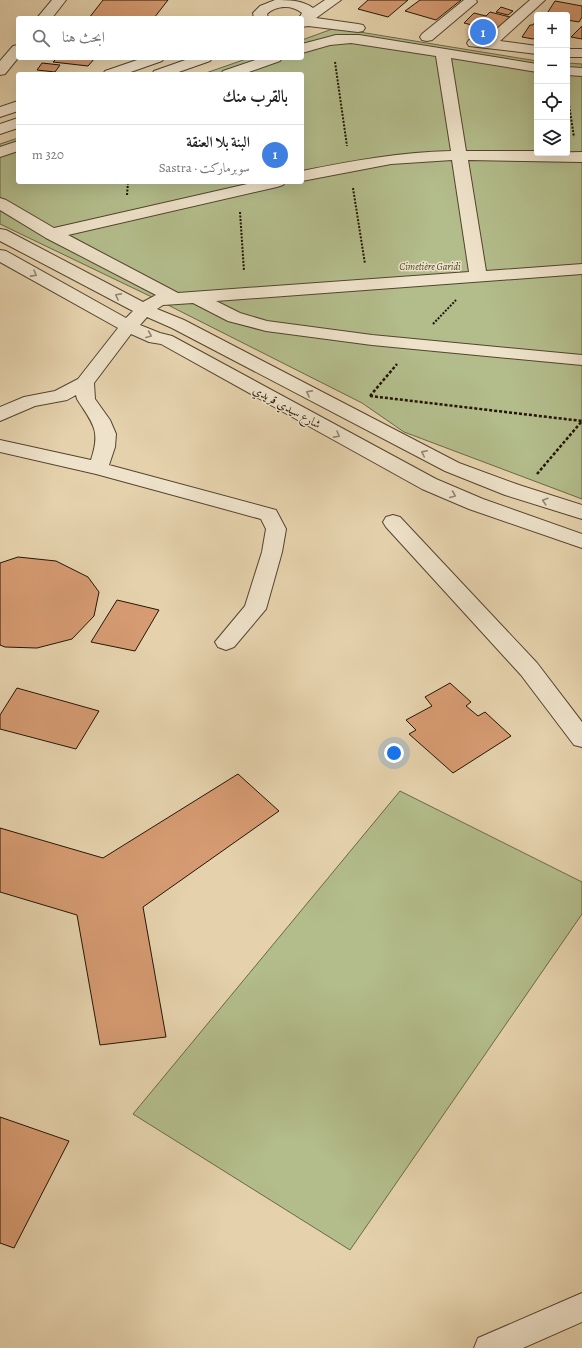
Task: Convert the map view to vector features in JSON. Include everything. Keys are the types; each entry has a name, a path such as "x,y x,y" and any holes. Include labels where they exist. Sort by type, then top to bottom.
{"street":[{"path":"46,16 59,0"},
{"path":"306,20 334,0"},
{"path":"487,45 538,0"},
{"path":"262,12 275,4 294,2 306,8 309,12 306,20"},
{"path":"427,38 470,2"},
{"path":"306,20 427,38 534,50"},
{"path":"304,48 331,39 342,38 443,52 534,67"},
{"path":"0,71 16,51"},
{"path":"443,52 478,276"},
{"path":"570,53 582,53"},
{"path":"116,72 151,60"},
{"path":"165,72 199,60"},
{"path":"234,72 269,60"},
{"path":"570,71 582,72"},
{"path":"0,112 16,107"},
{"path":"0,129 16,124"},
{"path":"0,152 16,147"},
{"path":"304,176 350,165 396,159 460,155 582,157"},
{"path":"52,234 268,184"},
{"path":"0,203 52,234 176,299"},
{"name":"شارع سيدي قريدي","path":"0,234 144,310 178,324 452,467 512,490 582,512"},
{"name":"شارع سيدي قريدي","path":"0,255 128,326 155,338 166,340 429,484 476,504 582,541"},
{"path":"0,415 8,410 31,401 60,396 85,383 128,326 144,310 158,300 582,269"},
{"path":"195,297 234,317 266,326 372,340 582,360"},
{"path":"85,383 86,399 101,420 106,434 105,446 98,468"},
{"path":"3,453 98,468 269,515 276,529 272,552 255,609 226,642"},
{"path":"393,522 529,669 582,739"},
{"path":"490,1348 582,1307"}],"path":[{"path":"238,191 246,294"},
{"path":"370,396 582,421 537,474"}],"green space":[{"name":"Cimetière Garidi","path":"335,28 534,61 534,156 570,156 570,63 582,64 582,499 404,432 362,403 158,300 0,224 0,144 16,139 16,184 304,184 304,72 209,72 243,60 304,60 304,39"},
{"path":"400,791 582,882 582,914 350,1250 133,1114"}],"building":[{"path":"103,0 168,0 156,16 91,16"},
{"path":"368,0 408,0 388,17 358,9"},
{"path":"420,0 461,0 436,20 405,11"},
{"path":"555,1 582,6 582,17 579,22 570,20 570,12 548,12"},
{"path":"501,7 513,11 508,15 496,12"},
{"path":"490,12 510,17 495,31 464,23 474,13 486,16"},
{"path":"534,24 534,38 522,37 530,25"},
{"path":"582,26 582,39 571,37"},
{"path":"55,60 93,60 88,66 53,62"},
{"path":"42,63 60,65 55,72 37,70"},
{"path":"18,557 56,561 88,577 99,592 94,616 72,639 37,648 5,647 0,645 0,563"},
{"path":"117,600 159,610 135,651 91,642"},
{"path":"450,683 471,702 466,706 478,716 485,712 511,736 453,773 409,734 416,730 406,720 432,706 425,697"},
{"path":"17,688 99,711 76,749 0,729 0,715"},
{"path":"238,774 279,811 143,907 166,1037 100,1045 77,915 0,892 0,828 103,858"},
{"path":"0,1117 69,1141 14,1248 0,1243"}],"place":[{"name":"البنة بلا العنقة","path":"483,32"}]}
